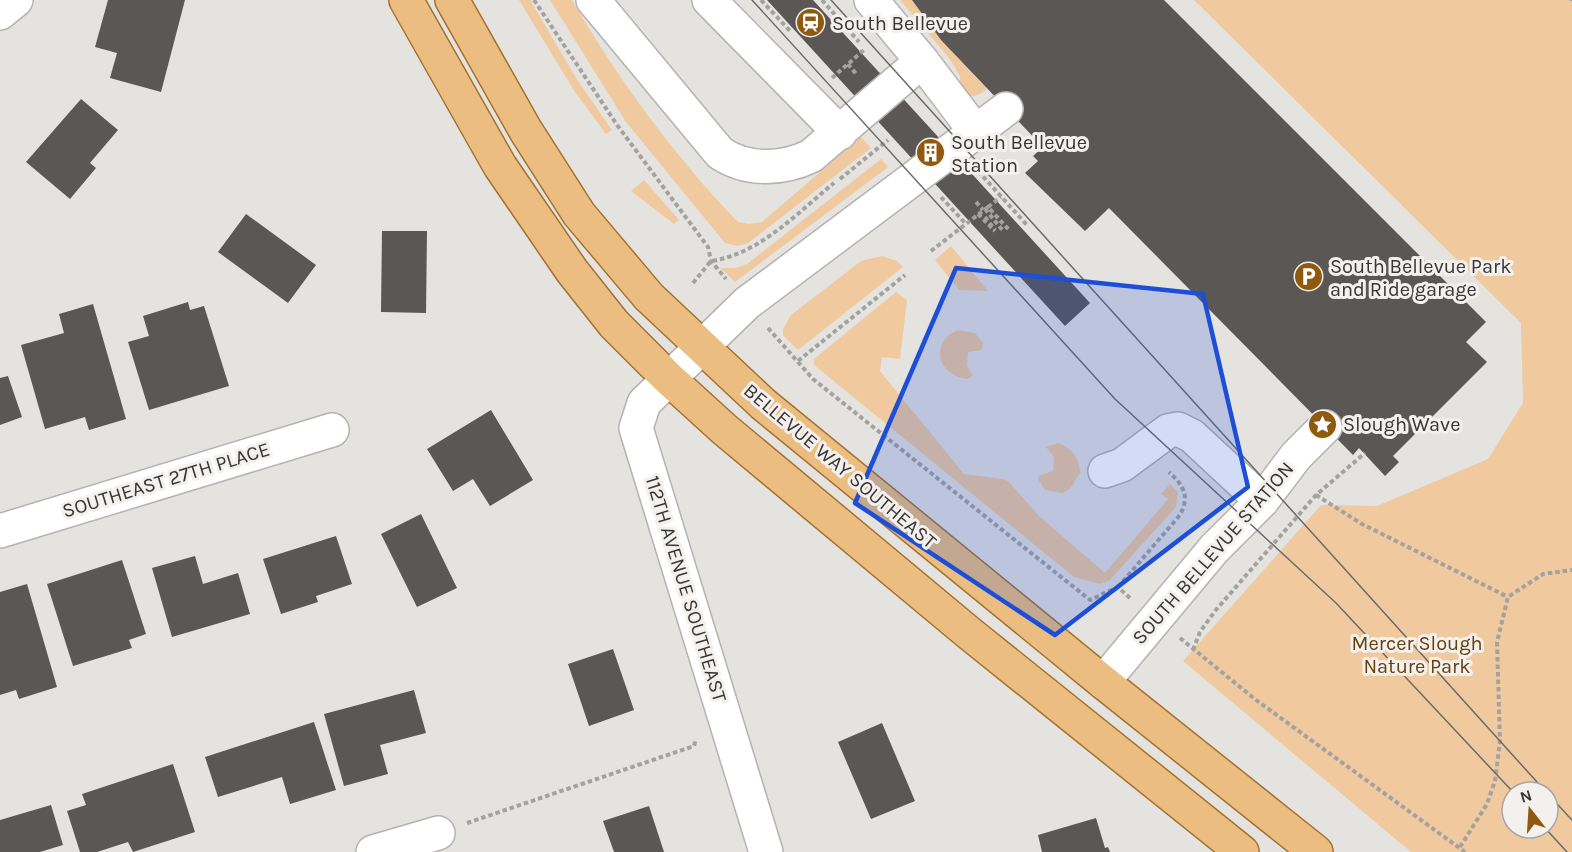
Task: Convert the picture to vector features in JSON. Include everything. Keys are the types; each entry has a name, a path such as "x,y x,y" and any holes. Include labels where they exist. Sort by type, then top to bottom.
{"main road":[{"path":"406,0 500,166 538,224 614,324 668,378 734,437 969,633 1242,852"},
{"name":"BELLEVUE WAY SOUTHEAST","path":"452,0 526,131 579,214 649,297 763,404 1103,682 1316,852"},
{"path":"1078,719 1103,682"}],"street":[{"path":"0,13 16,0"},
{"path":"593,0 720,153 735,163 748,166 796,163 811,156 922,61"},
{"path":"709,0 840,133"},
{"path":"871,0 922,61 975,131"},
{"name":"112TH AVENUE SOUTHEAST","path":"766,852 636,428 644,403 747,303 1006,109"},
{"name":"SOUTH BELLEVUE STATION","path":"1103,682 1214,549 1262,501 1296,456 1325,427"},
{"path":"1105,471 1122,465 1168,431 1178,429 1192,436 1262,501"},
{"name":"SOUTHEAST 27TH PLACE","path":"0,531 332,430"},
{"path":"373,852 438,833"}],"path":[{"path":"534,0 617,125 708,247 711,261 732,286"},
{"path":"822,0 866,49 832,78"},
{"path":"848,64 855,73"},
{"path":"693,283 711,261 732,258 750,250 888,140"},
{"path":"931,251 1001,197"},
{"path":"976,202 1007,231"},
{"path":"978,214 993,232 996,229 985,217"},
{"path":"798,361 905,275"},
{"path":"780,341 813,379 1090,600 1118,587 1180,515 1186,504 1186,494 1180,483 1166,470"},
{"path":"1193,650 1200,632 1215,611 1316,495 1365,453"},
{"path":"1316,495 1353,519 1508,597"},
{"path":"1460,847 1487,804 1495,781 1500,741 1497,642 1508,597 1543,574 1572,570"},
{"path":"1118,587 1134,600"},
{"path":"1178,637 1256,700 1465,852"},
{"path":"438,833 694,747 697,736"}],"highlighted area":[{"path":"956,268 1203,294 1248,487 1055,635 855,503"}],"green space":[{"path":"519,0 530,0 578,81 612,130 606,134 575,92"},
{"path":"550,0 572,0 628,88 692,171 738,222 749,224 762,222 861,137 871,148 748,243 738,246 725,243 626,122"},
{"path":"900,0 912,0 941,40 987,89 974,96 961,94 960,76 950,59"},
{"name":"Mercer Slough Nature Park","path":"1194,0 1572,0 1572,852 1411,852 1183,661 1321,505 1377,506 1488,459 1523,403 1521,323"},
{"path":"881,159 888,167 735,282 721,268 736,268 747,264"},
{"path":"644,180 679,220 674,224 631,191"},
{"path":"951,246 988,291 959,290 935,260"},
{"path":"882,256 897,261 903,267 798,350 783,335 783,329 791,315 861,261"},
{"path":"896,292 907,300 900,359 882,357 880,371 964,474 1003,479 1009,482 1039,516 1105,573 1168,499 1161,494 1170,484 1178,492 1176,507 1109,581 1099,584 1074,577 814,365 814,359"},
{"path":"959,330 975,333 983,343 982,350 968,352 967,366 973,375 968,379 949,371 943,365 940,357 940,349 944,341"},
{"path":"1058,443 1074,454 1080,468 1080,473 1070,489 1062,493 1045,490 1038,479 1040,475 1053,471 1054,457 1046,447"}],"building":[{"path":"108,0 185,0 161,92 110,78 117,53 95,47"},
{"name":"South Bellevue Station","path":"767,0 813,0 1090,303 1065,326"},
{"name":"South Bellevue Park and Ride garage","path":"912,0 1164,0 1486,322 1466,342 1487,362 1393,456 1399,462 1385,476 1359,448 1353,455 1109,208 1085,231 1025,173 1038,161 1033,156 1043,147 941,40"},
{"path":"81,99 118,130 90,163 96,168 70,199 26,162"},
{"path":"246,214 316,265 288,303 218,252"},
{"path":"382,231 427,231 426,313 381,312"},
{"path":"188,302 190,310 204,306 229,386 149,410 128,342 149,336 143,316"},
{"path":"93,304 126,419 89,430 85,417 45,429 21,345 64,333 59,314"},
{"path":"8,376 22,417 0,425 0,378"},
{"path":"491,410 533,480 490,506 473,479 453,491 427,449"},
{"path":"421,514 457,588 417,607 381,534"},
{"path":"336,536 352,584 316,596 318,602 281,614 263,559"},
{"path":"195,556 203,584 238,573 250,614 172,637 152,568"},
{"path":"122,560 146,634 129,640 132,648 73,666 47,584"},
{"path":"27,584 57,687 19,699 16,690 0,695 0,592"},
{"path":"613,649 634,710 589,726 568,664"},
{"path":"414,690 426,733 380,745 388,774 344,786 324,714"},
{"path":"314,722 336,790 290,804 282,777 218,797 205,757"},
{"path":"882,723 915,801 871,819 838,742"},
{"path":"173,764 195,832 133,852 128,842 97,852 80,852 67,811 86,805 82,794"},
{"path":"51,805 63,845 40,852 0,852 0,820"},
{"path":"649,806 664,852 614,852 603,821"},
{"path":"1096,818 1105,848 1108,847 1110,852 1042,852 1038,835"}],"tram line":[{"path":"752,0 1115,399 1336,603 1502,780"},
{"path":"831,0 1535,780"},
{"path":"1560,807 1572,820"},
{"path":"1556,840 1567,852"}],"place":[{"name":"South Bellevue","path":"811,23"},
{"name":"South Bellevue Station","path":"930,153"},
{"name":"South Bellevue Park and Ride garage","path":"1309,277"},
{"name":"Slough Wave","path":"1322,424"}]}
